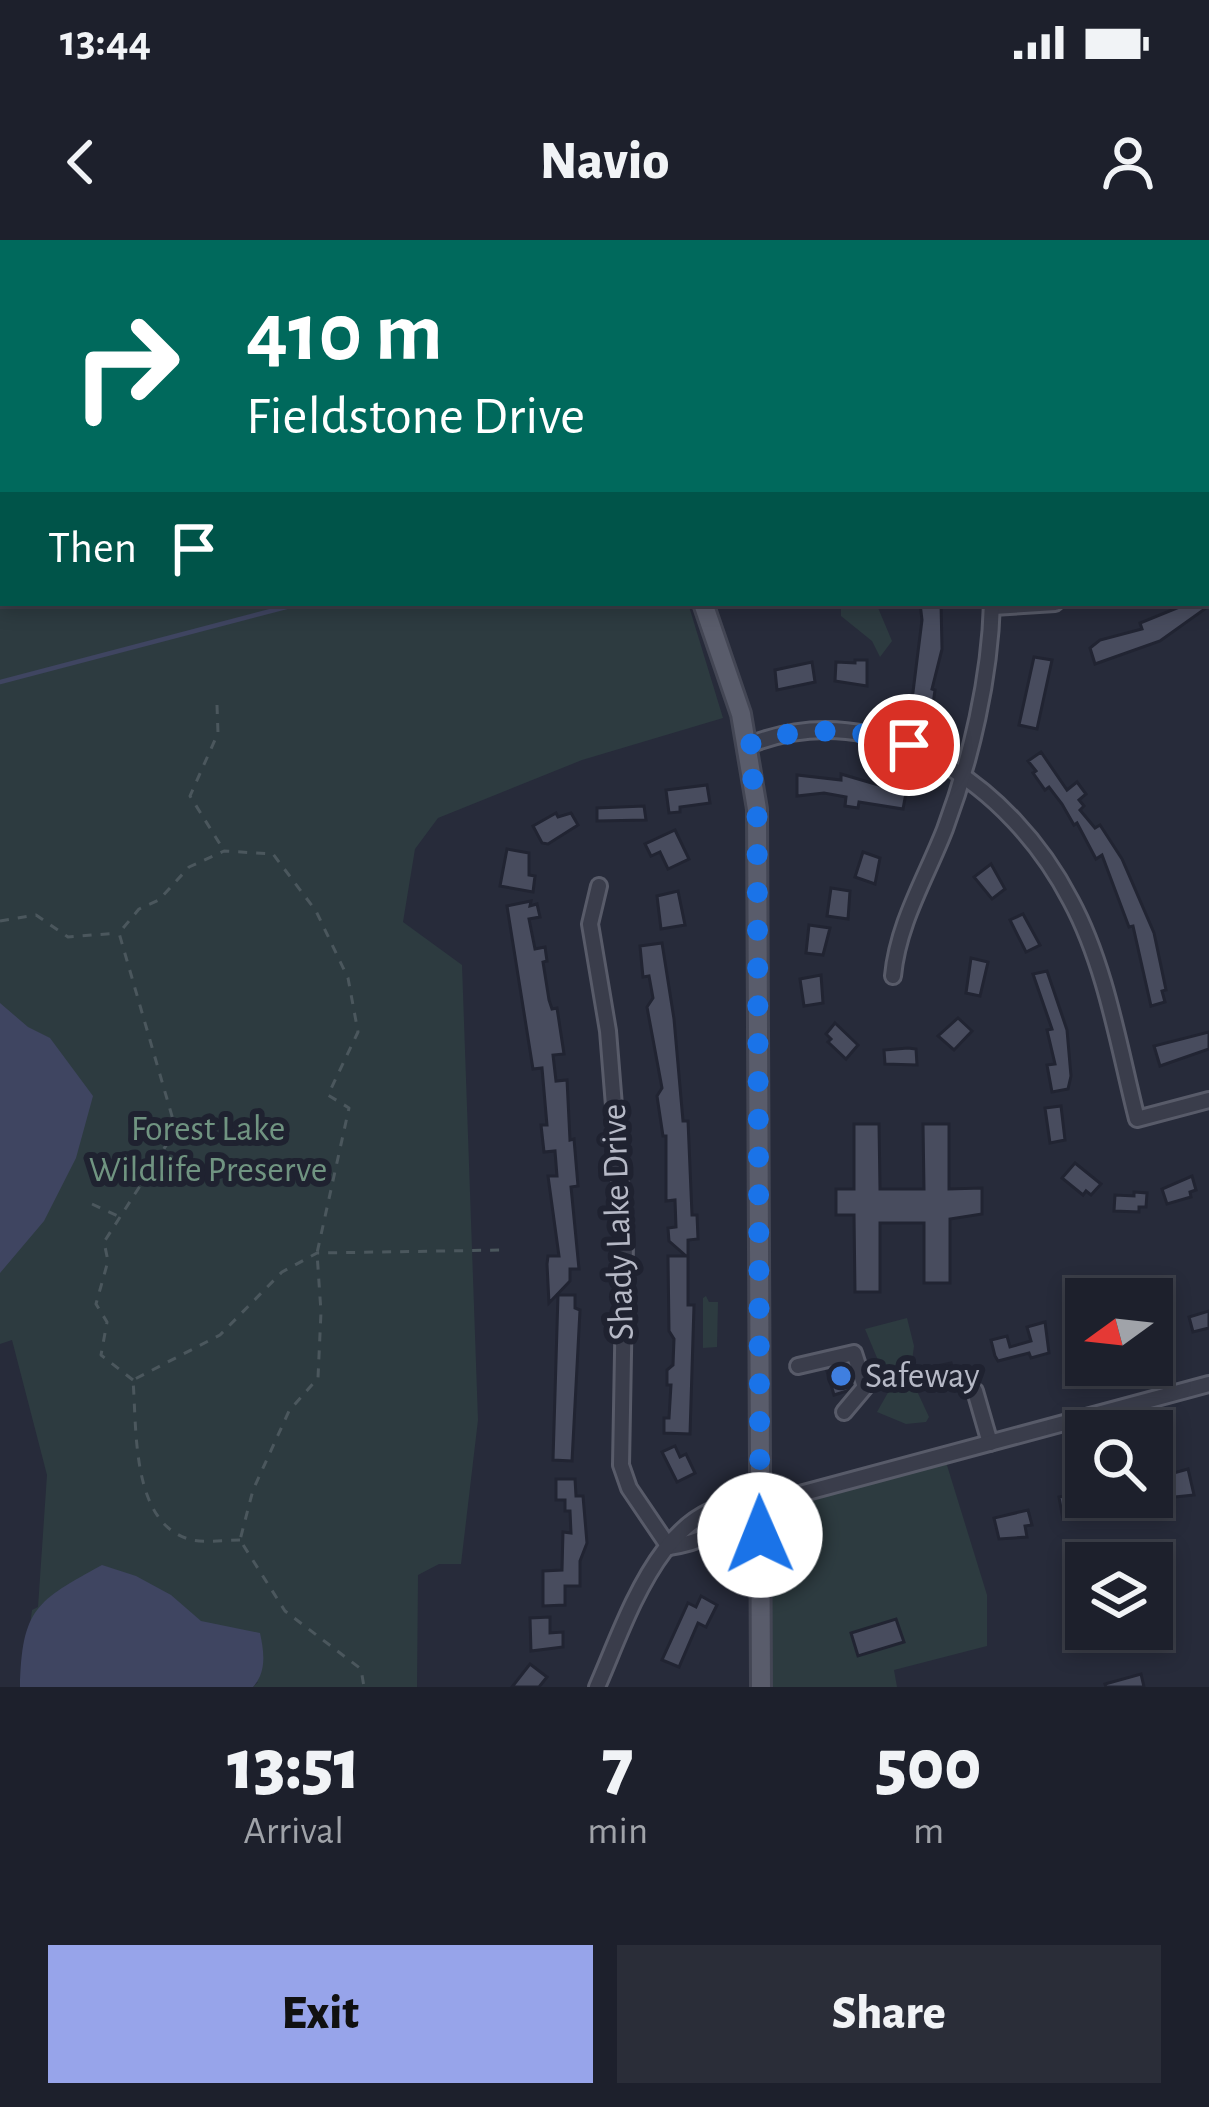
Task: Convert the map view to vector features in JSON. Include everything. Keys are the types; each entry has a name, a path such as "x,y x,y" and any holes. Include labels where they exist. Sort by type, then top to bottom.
{"main road":[{"path":"705,606 748,745 757,809 761,1687"}],"street":[{"path":"893,976 904,921 943,833 962,775 992,606"},
{"path":"748,745 797,733 869,734 909,745 962,775 1006,812 1071,900 1100,982 1137,1119 1209,1100"},
{"name":"Shady Lake Drive","path":"599,886 590,924 608,1031 625,1243 621,1465 629,1488 670,1547"},
{"path":"798,1366 854,1353 865,1388 844,1412"},
{"path":"597,1687 642,1584 670,1547 690,1545 725,1526 744,1522 760,1505 1209,1384"},
{"path":"975,1391 990,1443"}],"path":[{"path":"217,705 218,733 190,796 224,851"},
{"path":"0,921 36,914 68,938 119,933 139,909 159,900 190,867 224,851 273,854 316,911 348,978 358,1032 328,1094 349,1108 317,1253 318,1378 289,1411 253,1490 241,1540 285,1611 361,1669 364,1687"},
{"path":"119,933 176,1130 104,1242 108,1261 97,1304 106,1322 100,1355 133,1380 148,1502 161,1526 195,1541 241,1540"},
{"path":"92,1204 121,1217"},
{"path":"133,1380 220,1335 282,1272 317,1253 504,1250"}],"green space":[{"name":"Forest Lake Wildlife Preserve","path":"0,606 689,606 723,718 582,760 438,818 415,849 403,922 462,965 478,1420 461,1564 439,1564 418,1575 417,1687 253,1687 258,1682 22,1687 32,1610 38,1607 47,1475 12,1340 0,1344"},
{"path":"841,606 877,606 892,641 880,657 872,641 841,616"},
{"path":"706,1296 709,1302 718,1302 717,1347 703,1348"},
{"path":"907,1318 914,1346 910,1376 929,1417 926,1422 906,1424 877,1412 890,1389 865,1329"},
{"path":"946,1462 987,1595 987,1646 894,1670 897,1687 769,1687 770,1518 787,1504"}],"water":[{"path":"0,1003 28,1027 50,1038 93,1096 76,1158 44,1221 0,1273"},
{"path":"102,1565 171,1595 201,1621 260,1633 262,1668 253,1687 20,1687 24,1640 37,1610 62,1588"}],"building":[{"path":"920,606 941,606 942,649 933,704 912,700"},
{"path":"1182,606 1209,606 1160,641 1095,664 1090,648 1100,640 1142,629 1140,623"},
{"path":"1034,657 1052,660 1037,729 1019,725"},
{"path":"867,660 867,686 835,681 836,662"},
{"path":"812,662 815,682 777,690 775,670"},
{"path":"1041,752 1067,790 1077,782 1086,794 1079,800 1084,806 1080,810 1095,828 1100,825 1122,859 1154,933 1165,1002 1151,1006 1133,926 1129,927 1102,855 1096,859 1077,823 1033,773 1028,761"},
{"path":"841,774 906,793 903,809 859,802 858,808 845,806 846,797 824,793 797,796 797,775 841,780"},
{"path":"707,785 710,803 669,813 666,790"},
{"path":"644,806 646,820 597,821 597,808"},
{"path":"556,813 558,817 571,813 578,825 542,843 533,826"},
{"path":"675,830 689,859 668,869 660,852 651,856 645,844"},
{"path":"507,849 529,853 529,875 535,876 533,892 500,886"},
{"path":"863,852 880,858 875,884 855,877"},
{"path":"991,864 1005,889 992,899 974,877"},
{"path":"831,888 850,891 848,919 827,916"},
{"path":"678,891 685,925 661,929 657,896"},
{"path":"531,901 530,906 537,904 540,917 529,919 535,949 545,947 549,1000 552,1009 557,1008 564,1054 553,1055 556,1081 567,1080 578,1186 571,1187 579,1269 570,1269 570,1281 549,1303 548,1256 559,1256 548,1176 557,1176 555,1151 544,1152 541,1125 547,1125 542,1068 533,1069 507,906"},
{"path":"1023,914 1040,945 1026,952 1010,920"},
{"path":"809,925 830,928 823,955 806,953"},
{"path":"662,943 683,1121 688,1121 692,1215 697,1215 698,1239 688,1240 688,1305 694,1305 690,1434 664,1433 671,1385 667,1385 667,1370 673,1365 674,1339 669,1331 668,1256 686,1256 669,1241 668,1228 676,1227 675,1200 666,1201 666,1136 657,1096 662,1088 647,1007 653,998 649,976 643,977 640,946"},
{"path":"971,958 988,962 980,996 966,993"},
{"path":"1047,971 1067,1030 1071,1076 1068,1089 1052,1092 1047,1065 1055,1064 1047,1030 1052,1029 1033,974"},
{"path":"821,975 823,1003 804,1006 800,979"},
{"path":"958,1018 972,1031 954,1050 938,1036"},
{"path":"835,1023 858,1045 846,1059 828,1042 831,1039 826,1034"},
{"path":"1209,1032 1209,1049 1160,1066 1154,1046"},
{"path":"916,1049 917,1065 885,1064 884,1050"},
{"path":"1061,1106 1065,1140 1050,1143 1045,1108"},
{"path":"854,1124 879,1124 880,1189 924,1189 923,1124 949,1124 949,1189 982,1188 982,1214 950,1219 950,1283 924,1283 924,1223 880,1223 880,1292 855,1292 854,1215 836,1215 836,1189 854,1189"},
{"path":"1075,1163 1101,1184 1091,1195 1086,1191 1083,1195 1062,1178"},
{"path":"1192,1176 1196,1190 1190,1192 1191,1197 1167,1204 1162,1189"},
{"path":"1134,1192 1147,1193 1146,1207 1139,1207 1139,1212 1114,1211 1115,1195 1134,1196"},
{"path":"558,1295 575,1295 575,1308 580,1310 572,1461 553,1460"},
{"path":"1209,1311 1209,1328 1193,1332 1189,1317"},
{"path":"1045,1322 1049,1353 998,1361 991,1340 1007,1336 1010,1347 1031,1341 1027,1327"},
{"path":"951,1363 956,1384 938,1389 933,1367"},
{"name":"Safeway","path":"846,1366 852,1385 834,1395 827,1371"},
{"path":"675,1446 680,1457 686,1454 695,1473 677,1482 662,1452"},
{"path":"1173,1469 1174,1473 1188,1469 1194,1495 1173,1497"},
{"path":"556,1479 575,1479 576,1496 583,1496 587,1543 580,1561 580,1586 565,1586 565,1605 543,1606 543,1571 562,1570 563,1532 571,1533 565,1500 556,1500"},
{"path":"1065,1496 1065,1518 1093,1518 1063,1519 1059,1497"},
{"path":"1028,1510 1032,1525 1025,1526 1027,1537 999,1539 994,1518"},
{"path":"701,1596 717,1605 706,1627 698,1623 679,1667 662,1660 688,1603 696,1607"},
{"path":"550,1617 550,1633 563,1632 563,1647 531,1651 530,1618"},
{"path":"896,1619 904,1642 858,1656 851,1633"},
{"path":"530,1664 547,1677 539,1687 512,1687"},
{"path":"1141,1674 1144,1687 1105,1684"}],"waterway":[{"path":"0,682 290,606"}],"place":[{"name":"Safeway","path":"841,1376"}],"route":[{"path":"760,1535 757,809 748,745 770,737 823,731 869,734 909,745"}]}
